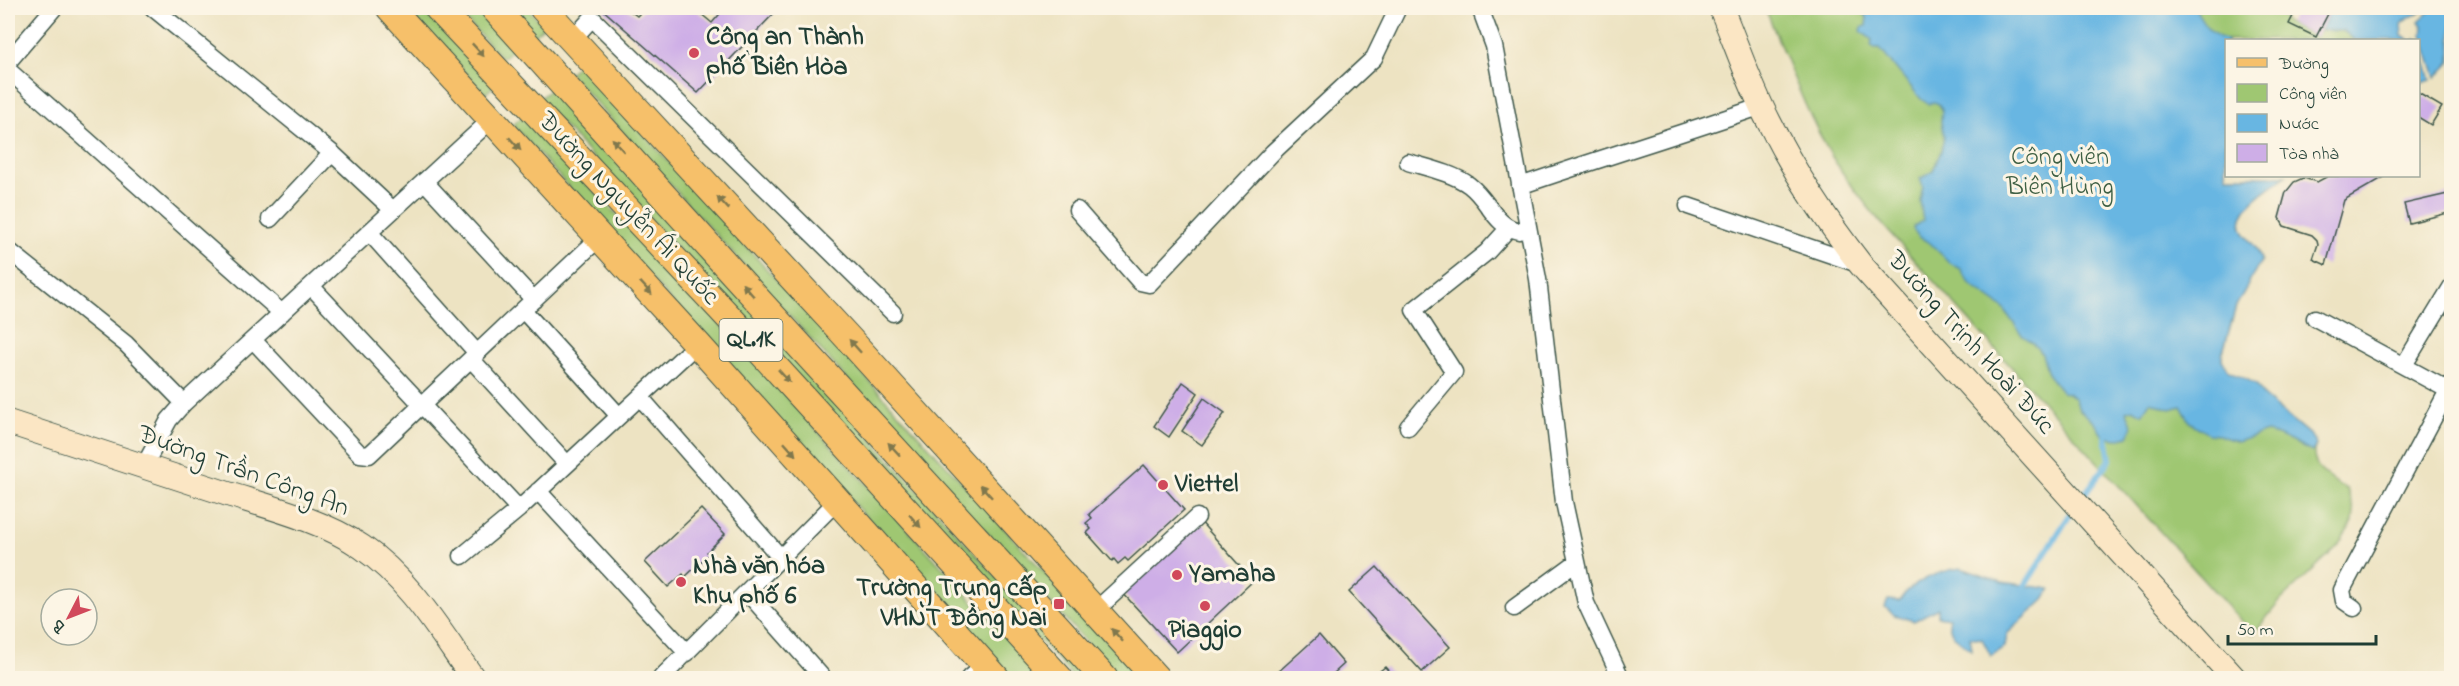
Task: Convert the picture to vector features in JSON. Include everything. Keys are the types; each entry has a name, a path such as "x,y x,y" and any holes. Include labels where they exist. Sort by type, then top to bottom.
{"main road":[{"name":"Đường Nguyễn Ái Quốc","path":"390,8 493,118 837,501 983,674"},
{"name":"Đường Nguyễn Ái Quốc","path":"438,8 754,344 1059,678"},
{"name":"Đường Nguyễn Ái Quốc","path":"494,8 779,324 1104,678"},
{"name":"QL.1K","path":"543,8 849,339 1156,678"},
{"path":"493,118 572,40"}],"street":[{"path":"8,62 54,8"},
{"path":"153,8 332,153 393,210"},
{"path":"1077,210 1140,282 1149,284 1273,152 1374,58 1398,8"},
{"path":"1480,8 1494,46 1538,279 1564,502 1586,603 1621,678"},
{"name":"Đường Trịnh Hoài Đức","path":"1721,8 1762,106 1796,172 1826,220 1861,265 2234,678"},
{"path":"572,40 587,13 893,313"},
{"path":"8,70 282,313"},
{"path":"1520,186 1623,150 1677,135 1762,106"},
{"path":"144,466 169,420 184,403 493,118"},
{"path":"270,219 332,153"},
{"path":"1408,162 1447,174 1468,184 1486,201 1498,220 1508,229 1529,233"},
{"path":"424,181 619,416"},
{"path":"1688,206 1861,265"},
{"path":"1408,427 1454,372 1414,310 1487,252 1508,229"},
{"path":"369,232 567,464"},
{"path":"253,339 363,456 373,453 599,238"},
{"path":"8,250 126,344 184,403"},
{"path":"311,286 519,509"},
{"path":"2404,365 2451,286"},
{"path":"2315,318 2450,387 2342,590 2344,600 2354,608"},
{"path":"462,556 519,509 697,344"},
{"path":"640,397 781,558"},
{"name":"Đường Trần Công An","path":"8,422 334,531 362,547 408,589 473,678"},
{"path":"538,491 687,653"},
{"path":"661,678 837,501"},
{"path":"1095,611 1197,517"},
{"path":"1514,608 1577,562"},
{"path":"747,592 823,678"}],"green space":[{"path":"405,8 426,8 495,85 485,94"},
{"path":"455,8 479,8 515,47 502,58"},
{"path":"509,8 527,8 544,26 534,35"},
{"name":"Công viên Biên Hùng","path":"1765,8 2277,8 2287,23 2315,37 2321,30 2343,31 2354,39 2225,39 2225,177 2285,177 2254,200 2247,207 2243,216 2241,224 2244,233 2257,250 2261,261 2236,306 2222,360 2229,371 2256,384 2265,398 2311,436 2316,445 2314,452 2317,466 2327,477 2347,489 2354,511 2353,522 2338,546 2281,600 2253,634 1859,196 1831,155 1796,83"},
{"path":"579,64 1141,678 1119,678 569,73"},
{"path":"552,88 1088,678 1074,678 539,99"},
{"path":"523,116 711,314 1043,678 1011,678 513,125"}],"water":[{"name":"Công viên Biên Hùng","path":"1858,8 2195,8 2208,28 2225,39 2225,177 2285,177 2254,200 2247,207 2243,216 2241,224 2244,233 2257,250 2261,261 2236,306 2222,360 2229,371 2256,384 2265,398 2311,436 2316,445 2312,452 2278,435 2266,432 2237,442 2219,435 2208,434 2190,422 2181,406 2171,409 2150,402 2142,414 2133,409 2126,411 2133,426 2128,436 2117,439 2106,437 2101,433 2095,423 2079,409 2074,398 2062,392 2049,376 2042,354 2022,335 2003,308 1971,285 1961,269 1950,263 1930,243 1919,237 1913,229 1923,221 1920,200 1923,186 1920,179 1933,171 1941,151 1944,137 1941,122 1942,109 1939,104 1934,102 1928,104 1921,99 1880,49 1875,49 1871,45 1872,40 1861,31 1862,27 1866,26 1867,17"},
{"path":"2331,8 2425,8 2401,24 2402,35 2408,39 2354,39 2343,31 2321,30"},
{"path":"2433,8 2452,8 2451,62 2436,78 2422,35 2423,27 2419,21"},
{"path":"2420,45 2431,80 2420,84"},
{"path":"1961,568 2002,582 2051,589 2044,600 2007,634 2005,646 1991,656 1982,639 1970,637 1972,650 1959,640 1950,629 1949,618 1938,616 1938,608 1914,621 1894,615 1885,607 1888,600 1899,601 1911,588 1926,578"}],"building":[{"name":"Công an Thành phố Biên Hòa","path":"601,8 626,8 637,16 645,8 694,8 712,23 725,8 779,8 698,93"},
{"path":"2297,8 2331,8 2316,37 2289,24"},
{"path":"2420,94 2442,107 2431,125 2420,118"},
{"path":"2326,177 2384,177 2344,200 2326,265 2313,259 2318,244 2312,235 2284,226 2279,218 2286,192 2294,182 2303,178 2317,182"},
{"path":"2452,193 2452,212 2409,223 2404,204"},
{"path":"1183,382 1198,393 1169,437 1154,426"},
{"path":"1204,398 1225,413 1202,445 1182,431"},
{"path":"1144,465 1184,510 1128,561 1125,558 1118,564 1114,559 1112,561 1087,533 1091,529 1086,523 1092,518 1089,514"},
{"path":"701,509 725,534 707,552 709,554 685,577 683,574 668,587 645,562"},
{"name":"Yamaha","path":"1199,520 1253,581 1177,652 1120,590"},
{"path":"1377,567 1450,647 1422,672 1349,592"},
{"path":"1319,635 1344,664 1333,674 1337,678 1283,678 1278,672"},
{"path":"1385,667 1395,678 1371,678"}],"waterway":[{"path":"2081,499 2110,460 2106,437"},
{"path":"2024,587 2073,510"}],"place":[{"name":"Công an Thành phố Biên Hòa","path":"694,53"},
{"name":"Viettel","path":"1163,485"},
{"name":"Yamaha","path":"1177,575"},
{"name":"Nhà văn hóa Khu phố 6","path":"681,582"},
{"name":"Trường Trung cấp VHNT Đồng Nai","path":"1059,604"},
{"name":"Piaggio","path":"1205,606"}]}
